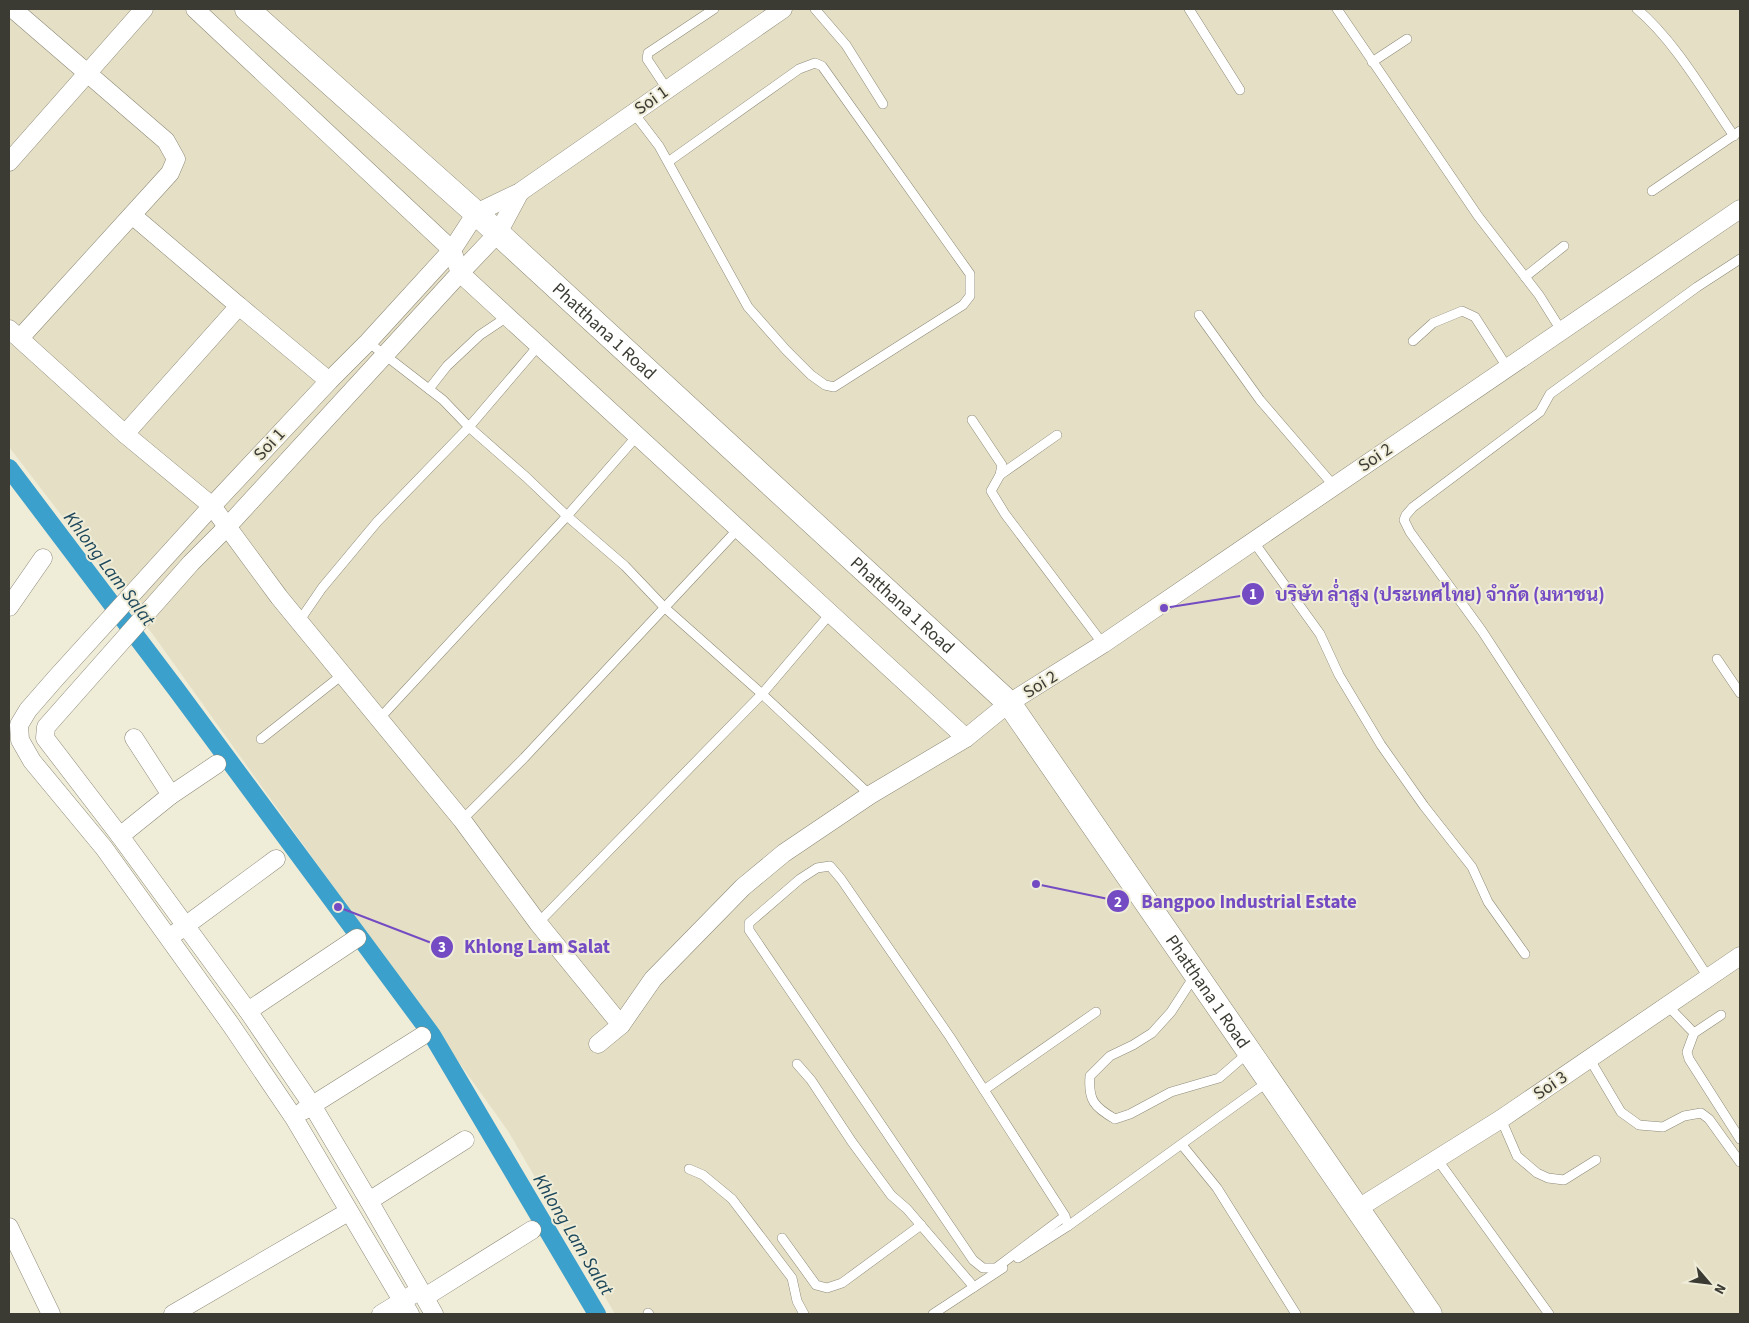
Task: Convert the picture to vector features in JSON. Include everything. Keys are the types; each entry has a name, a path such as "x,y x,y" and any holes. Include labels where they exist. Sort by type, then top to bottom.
{"main road":[{"name":"Phatthana 1 Road","path":"247,9 476,213 1009,703 1430,1314"}],"street":[{"path":"14,9 166,142 176,159 170,173 132,215 14,334 125,434 212,506 279,597 300,620 342,675 380,718 462,820 538,923 621,1025"},
{"path":"9,162 144,9"},
{"path":"195,9 452,250 460,272 966,738"},
{"name":"Soi 1","path":"18,720 212,506 368,342 452,250 476,213 520,192 783,9"},
{"name":"Soi 1","path":"46,727 191,563 227,527 460,272 498,234 520,192"},
{"name":"Soi 2","path":"598,1044 621,1025 653,979 743,887 784,853 870,795 966,738 1009,703 1103,644 1740,209"},
{"path":"132,215 329,381"},
{"path":"125,434 239,306"},
{"path":"9,607 43,558"},
{"path":"405,1310 294,1118 232,1025 104,848 32,761 20,740 18,720 46,727 45,738 120,836 248,1011 312,1105 426,1300"},
{"path":"134,738 171,795"},
{"path":"120,836 171,795 216,764"},
{"path":"169,938 184,925 276,859"},
{"path":"248,1011 357,938"},
{"name":"Soi 3","path":"1358,1209 1501,1118 1740,956"},
{"path":"294,1118 422,1036"},
{"path":"369,1201 466,1140"},
{"path":"172,1314 348,1212"},
{"path":"9,1227 52,1314"},
{"path":"381,1314 405,1310 426,1300 532,1230"}],"lane":[{"path":"667,89 647,59 648,53 714,9"},
{"path":"815,9 846,44 883,104"},
{"path":"1190,9 1240,90"},
{"path":"1337,9 1478,216 1540,295 1561,330"},
{"path":"1638,9 1652,22 1737,133 1652,191"},
{"path":"1372,62 1407,38"},
{"path":"633,112 659,146 748,307 786,350 811,375 825,385 834,387 963,305 970,296 970,274 822,66 815,63 799,69 668,162"},
{"path":"1525,277 1564,246"},
{"path":"1708,977 1482,631 1410,532 1404,520 1413,507 1540,412 1550,394 1697,287 1740,259"},
{"path":"1413,341 1433,323 1462,311 1474,317 1507,368"},
{"path":"1199,315 1260,400 1334,486"},
{"path":"429,389 447,366 480,335 508,317"},
{"path":"368,342 442,400 567,516 625,566 664,607 762,694 870,795"},
{"path":"300,620 322,588 377,522 469,427 539,346"},
{"path":"972,420 1002,465 1000,474 991,491 1005,514 1103,644"},
{"path":"380,718 567,516 636,436"},
{"path":"1000,474 1057,436"},
{"path":"462,820 524,758 738,529"},
{"path":"1252,541 1320,634 1339,675 1381,745 1424,806 1472,867 1488,902 1525,954"},
{"path":"538,923 762,694 830,614"},
{"path":"1717,659 1740,693"},
{"path":"261,739 342,675"},
{"path":"1065,1216 996,1268 983,1268 973,1260 749,930 750,923 800,879 817,868 830,866 841,879 950,1037 1065,1216 1068,1226"},
{"path":"1195,974 1171,1012 1152,1033 1110,1056 1090,1076 1089,1092 1099,1110 1115,1119 1130,1114 1171,1092 1219,1078 1249,1052"},
{"path":"1667,1005 1694,1033"},
{"path":"984,1090 1096,1012"},
{"path":"1721,1015 1694,1033 1687,1052 1688,1059 1740,1139"},
{"path":"1589,1058 1621,1112 1639,1125 1662,1127 1684,1116 1701,1113 1709,1119 1740,1162"},
{"path":"798,1064 891,1195 907,1209 974,1287"},
{"path":"933,1314 1068,1226 1269,1081"},
{"path":"1501,1118 1517,1156 1537,1173 1548,1178 1564,1180 1596,1160"},
{"path":"1182,1144 1217,1188 1296,1314"},
{"path":"1438,1159 1549,1314"},
{"path":"689,1169 703,1175 732,1199 792,1278 796,1301 802,1314"},
{"path":"782,1238 816,1285 827,1288 842,1283 921,1225"}],"shaded area":[{"path":"9,9 1740,9 1740,1314 615,1314 508,1131 154,636 9,447"}],"waterway":[{"name":"Khlong Lam Salat","path":"9,468 176,689 432,1035 597,1314"}],"place":[{"name":"บริษัท ล่ำสูง (ประเทศไทย) จำกัด (มหาชน)","path":"1164,608"},
{"name":"Bangpoo Industrial Estate","path":"1036,884"},
{"name":"Khlong Lam Salat","path":"338,907"}]}
